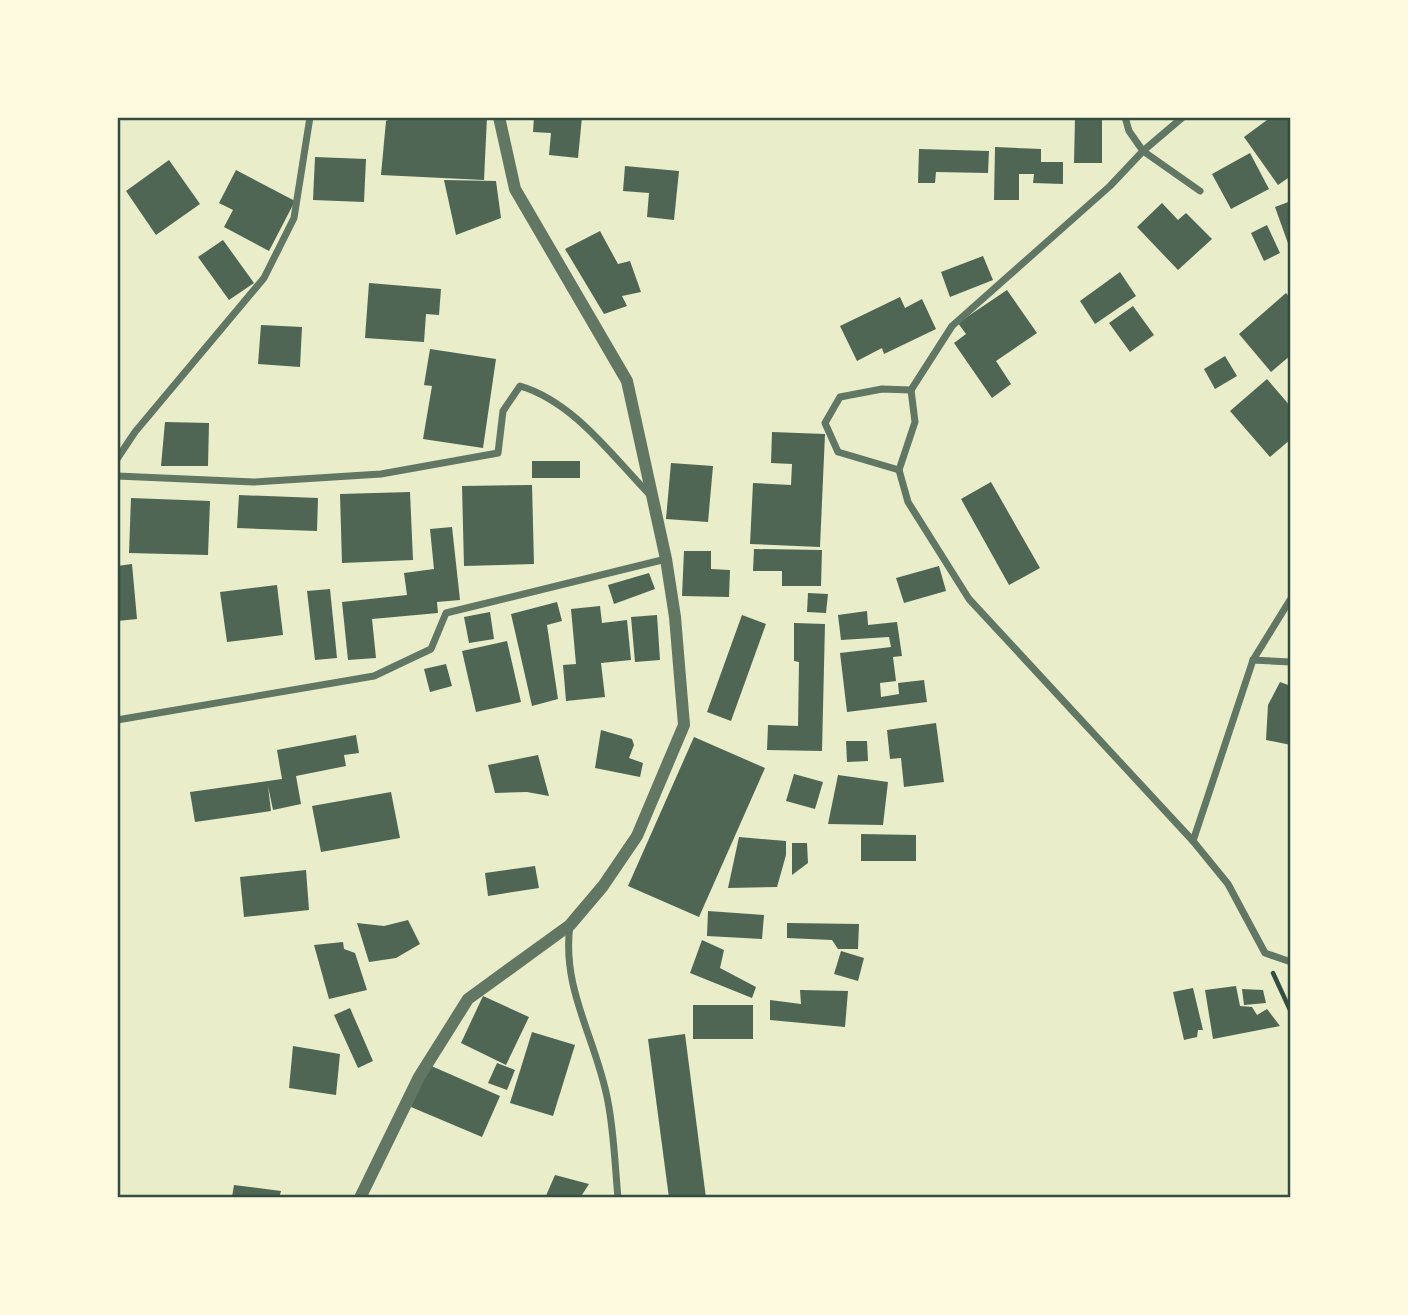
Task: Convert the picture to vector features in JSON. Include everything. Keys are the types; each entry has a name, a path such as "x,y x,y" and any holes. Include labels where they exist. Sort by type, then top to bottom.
{"street":[{"path":"117,459 135,432 264,278 294,218 310,117"},
{"path":"360,1198 419,1077 468,999 570,925 603,886 637,836 684,725 675,617 666,559 627,381 515,189 499,117"},
{"path":"1125,117 1129,131 1143,151 1200,191"},
{"path":"1183,117 1143,151 1110,186 1043,242 952,326 911,390 915,422 899,470 908,502 969,599 1193,841 1228,884 1265,953 1291,962"},
{"path":"117,476 254,482 381,474 499,453 503,411 520,386 541,393 577,419 653,499"},
{"path":"899,470 838,452 825,424 841,397 882,389 911,390"},
{"path":"117,720 374,676 431,649 446,613 666,559"},
{"path":"1193,841 1253,660 1290,600"},
{"path":"1253,660 1291,662"},
{"path":"570,925 566,954 577,1003 608,1100 618,1198"}],"path":[{"path":"1265,953 1291,1013"}],"building":[{"path":"395,117 487,117 484,180 381,175 386,121"},
{"path":"534,117 582,117 578,158 549,155 551,133 533,132"},
{"path":"1075,117 1102,117 1102,163 1074,163"},
{"path":"1271,117 1291,117 1291,176 1278,185 1244,137"},
{"path":"995,147 1041,149 1041,162 1063,162 1063,184 1033,183 1034,174 1019,174 1019,200 994,200"},
{"path":"919,149 989,151 988,173 936,172 935,183 918,183"},
{"path":"1250,153 1269,189 1231,209 1212,174"},
{"path":"315,157 366,159 364,202 313,200"},
{"path":"169,160 200,204 156,235 126,191"},
{"path":"625,166 679,171 674,220 647,217 649,193 623,191"},
{"path":"236,170 295,201 269,251 224,227 233,210 219,203"},
{"path":"444,180 496,181 501,218 456,235"},
{"path":"1291,201 1291,249 1290,249 1275,207"},
{"path":"1162,203 1178,220 1186,213 1212,239 1178,270 1137,227"},
{"path":"1267,225 1280,253 1264,261 1251,233"},
{"path":"600,231 618,264 630,261 641,292 622,296 627,306 604,314 565,249"},
{"path":"223,240 254,283 229,300 198,257"},
{"path":"983,256 993,280 950,297 941,272"},
{"path":"1120,272 1136,296 1095,324 1080,301"},
{"path":"369,283 441,289 439,315 426,314 424,342 365,338"},
{"path":"1007,290 1037,333 996,361 1011,384 992,398 954,343 966,334 958,323"},
{"path":"1286,293 1291,299 1291,355 1271,372 1239,334"},
{"path":"900,297 905,308 922,299 936,329 884,354 882,348 857,361 840,326"},
{"path":"1133,306 1154,335 1130,352 1109,323"},
{"path":"261,325 302,327 300,367 258,364"},
{"path":"430,349 496,359 483,448 423,439 432,386 424,385"},
{"path":"1225,356 1237,376 1215,389 1204,369"},
{"path":"1267,379 1291,407 1291,439 1270,457 1230,411"},
{"path":"165,422 209,423 208,466 161,466"},
{"path":"772,432 825,434 820,547 750,544 753,483 791,485 792,464 771,463"},
{"path":"532,461 580,461 580,478 532,478"},
{"path":"671,463 713,466 708,522 666,519"},
{"path":"991,482 1040,568 1009,585 961,499"},
{"path":"532,485 534,564 464,566 462,486"},
{"path":"410,492 413,560 342,563 340,494"},
{"path":"239,495 318,498 317,531 237,528"},
{"path":"131,498 210,501 208,555 129,553"},
{"path":"452,527 460,600 437,602 438,613 372,619 376,658 348,660 342,602 407,595 404,573 434,569 430,529"},
{"path":"754,549 822,550 821,586 782,586 782,571 753,571"},
{"path":"684,551 711,551 711,569 730,570 729,597 682,596"},
{"path":"132,564 137,619 117,621 117,566"},
{"path":"939,566 946,591 904,603 896,578"},
{"path":"649,573 655,589 614,604 608,585"},
{"path":"277,585 283,635 227,642 220,592"},
{"path":"330,589 337,658 315,660 307,591"},
{"path":"808,593 828,594 826,613 807,612"},
{"path":"557,602 562,621 547,625 558,699 532,706 511,614"},
{"path":"600,606 602,623 627,620 631,660 601,663 605,697 566,701 563,665 576,664 571,609"},
{"path":"867,611 868,625 897,622 902,656 893,657 896,681 880,683 881,697 899,694 898,683 924,680 927,702 847,712 840,653 891,647 889,637 841,640 838,615"},
{"path":"490,612 494,639 469,643 464,617"},
{"path":"657,615 660,660 635,662 631,617"},
{"path":"742,615 766,624 731,721 707,712"},
{"path":"794,623 825,624 822,751 767,750 768,725 798,726 799,662 794,661"},
{"path":"507,641 521,702 476,712 462,651"},
{"path":"446,664 452,686 430,692 424,669"},
{"path":"1280,682 1291,686 1291,745 1266,740 1268,705"},
{"path":"936,723 944,782 904,787 901,758 890,759 887,730"},
{"path":"601,730 632,739 634,745 629,758 643,763 640,777 595,768"},
{"path":"356,735 359,753 344,755 346,766 296,776 301,804 273,810 268,786 271,811 195,822 190,792 282,779 277,750"},
{"path":"694,737 765,768 699,917 628,886"},
{"path":"846,741 867,741 868,761 847,762"},
{"path":"538,755 549,796 527,792 495,793 488,765"},
{"path":"794,774 823,782 815,809 786,801"},
{"path":"838,775 888,782 883,825 828,824"},
{"path":"391,792 400,838 321,852 312,806"},
{"path":"861,834 916,835 916,861 861,861"},
{"path":"739,837 786,841 786,855 777,887 728,888"},
{"path":"792,843 807,843 808,863 792,875"},
{"path":"535,866 539,888 488,896 485,873"},
{"path":"306,870 309,910 244,917 240,877"},
{"path":"708,911 764,915 762,939 707,936"},
{"path":"408,920 420,944 396,958 369,962 357,923 384,926"},
{"path":"787,923 859,924 858,949 838,949 832,940 787,938"},
{"path":"702,940 724,950 720,968 756,987 752,998 690,973"},
{"path":"343,942 344,949 355,953 367,990 329,999 314,945"},
{"path":"841,951 864,958 858,981 834,974"},
{"path":"1236,986 1240,1006 1252,1007 1257,1015 1267,1009 1280,1026 1213,1039 1205,990"},
{"path":"1193,988 1203,1030 1198,1030 1197,1037 1184,1040 1173,992"},
{"path":"1242,989 1263,990 1266,1003 1244,1005"},
{"path":"800,990 848,991 845,1027 770,1020 770,1000 801,1004"},
{"path":"483,996 529,1017 506,1065 461,1043"},
{"path":"693,1005 753,1005 753,1039 693,1039"},
{"path":"350,1008 373,1061 358,1068 334,1015"},
{"path":"532,1032 575,1045 553,1116 510,1103"},
{"path":"685,1034 706,1198 669,1198 648,1039"},
{"path":"293,1046 340,1054 336,1095 289,1088"},
{"path":"497,1063 515,1070 507,1090 488,1083"},
{"path":"429,1065 500,1096 482,1137 411,1107"},
{"path":"555,1175 589,1184 580,1198 545,1198"},
{"path":"234,1185 281,1191 279,1198 232,1197"}]}
